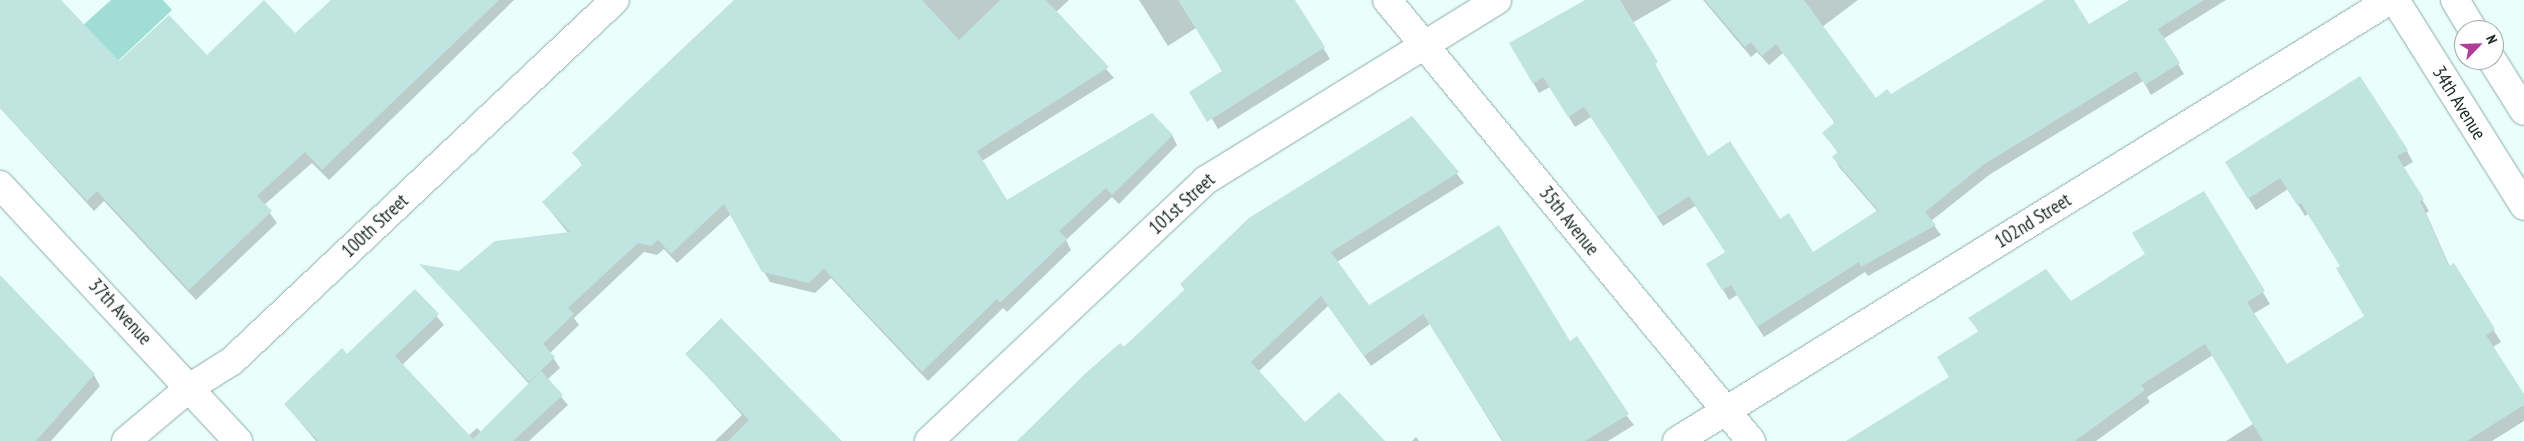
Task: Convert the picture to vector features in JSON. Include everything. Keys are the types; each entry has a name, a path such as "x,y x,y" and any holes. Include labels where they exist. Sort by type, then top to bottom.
{"street":[{"name":"100th Street","path":"126,441 189,388 232,361 615,0"},
{"name":"35th Avenue","path":"1387,0 1751,441"},
{"name":"101st Street","path":"929,441 1206,180 1497,0"},
{"name":"102nd Street","path":"1677,441 2390,0"},
{"name":"34th Avenue","path":"2395,0 2524,206"},
{"path":"2455,0 2467,20"},
{"path":"2498,70 2524,111"},
{"name":"37th Avenue","path":"0,185 238,441"}],"shaded area":[{"path":"111,0 163,0 172,10 32,142 0,100"}],"building":[{"path":"0,0 61,0 119,61 169,15 207,55 264,0 295,33 331,0 499,0 322,170 305,152 257,196 272,211 189,290 97,191 87,201 0,108"},
{"path":"734,0 922,0 959,40 1000,0 1046,0 1109,67 977,151 1007,200 1152,113 1173,135 1112,195 1106,188 1059,231 1067,239 1000,303 997,299 922,372 824,269 809,283 762,272 724,204 671,254 658,240 651,246 638,243 568,308 574,314 543,344 555,357 529,382 419,264 459,271 495,241 570,232 542,202 583,164 572,153"},
{"path":"1178,0 1295,0 1325,47 1207,122 1189,92 1222,71"},
{"path":"1585,0 1620,0 1658,62 1655,64 1708,156 1730,141 1780,219 1789,213 1813,252 1878,210 1832,157 1838,152 1822,133 1835,122 1776,44 1762,56 1751,42 1745,47 1705,0 1804,0 1876,98 1887,89 1891,94 2045,0 2074,0 2089,24 2129,0 2204,0 2158,29 2180,63 2145,85 2136,71 1983,165 1925,212 1936,225 1861,267 1859,262 1757,327 1731,285 1722,290 1706,264 1725,252 1689,196 1657,217 1584,107 1568,117 1543,77 1533,84 1509,43"},
{"path":"2360,76 2408,150 2397,156 2424,199 2420,201 2449,266 2454,263 2495,329 2486,335 2524,394 2524,405 2467,441 2263,441 2205,344 2141,385 2145,390 2075,441 1846,441 1949,377 1937,357 1979,331 1968,318 2046,269 2071,301 2145,254 2132,233 2204,191 2265,291 2247,302 2287,364 2364,316 2336,268 2340,266 2301,203 2297,205 2280,178 2248,199 2225,162"},
{"path":"1412,116 1459,172 1331,252 1369,305 1499,225 1570,341 1577,336 1629,414 1585,441 1503,441 1423,314 1364,356 1321,296 1251,362 1305,422 1339,392 1385,441 1017,441 1086,373 1120,343 1124,347 1185,289 1180,284 1249,218"},
{"path":"0,275 95,374 36,441 0,441"},
{"path":"415,289 439,314 395,356 473,439 541,371 563,395 513,441 318,441 284,404 342,348 347,354"},
{"path":"721,318 842,441 728,441 749,420 685,354"}]}
